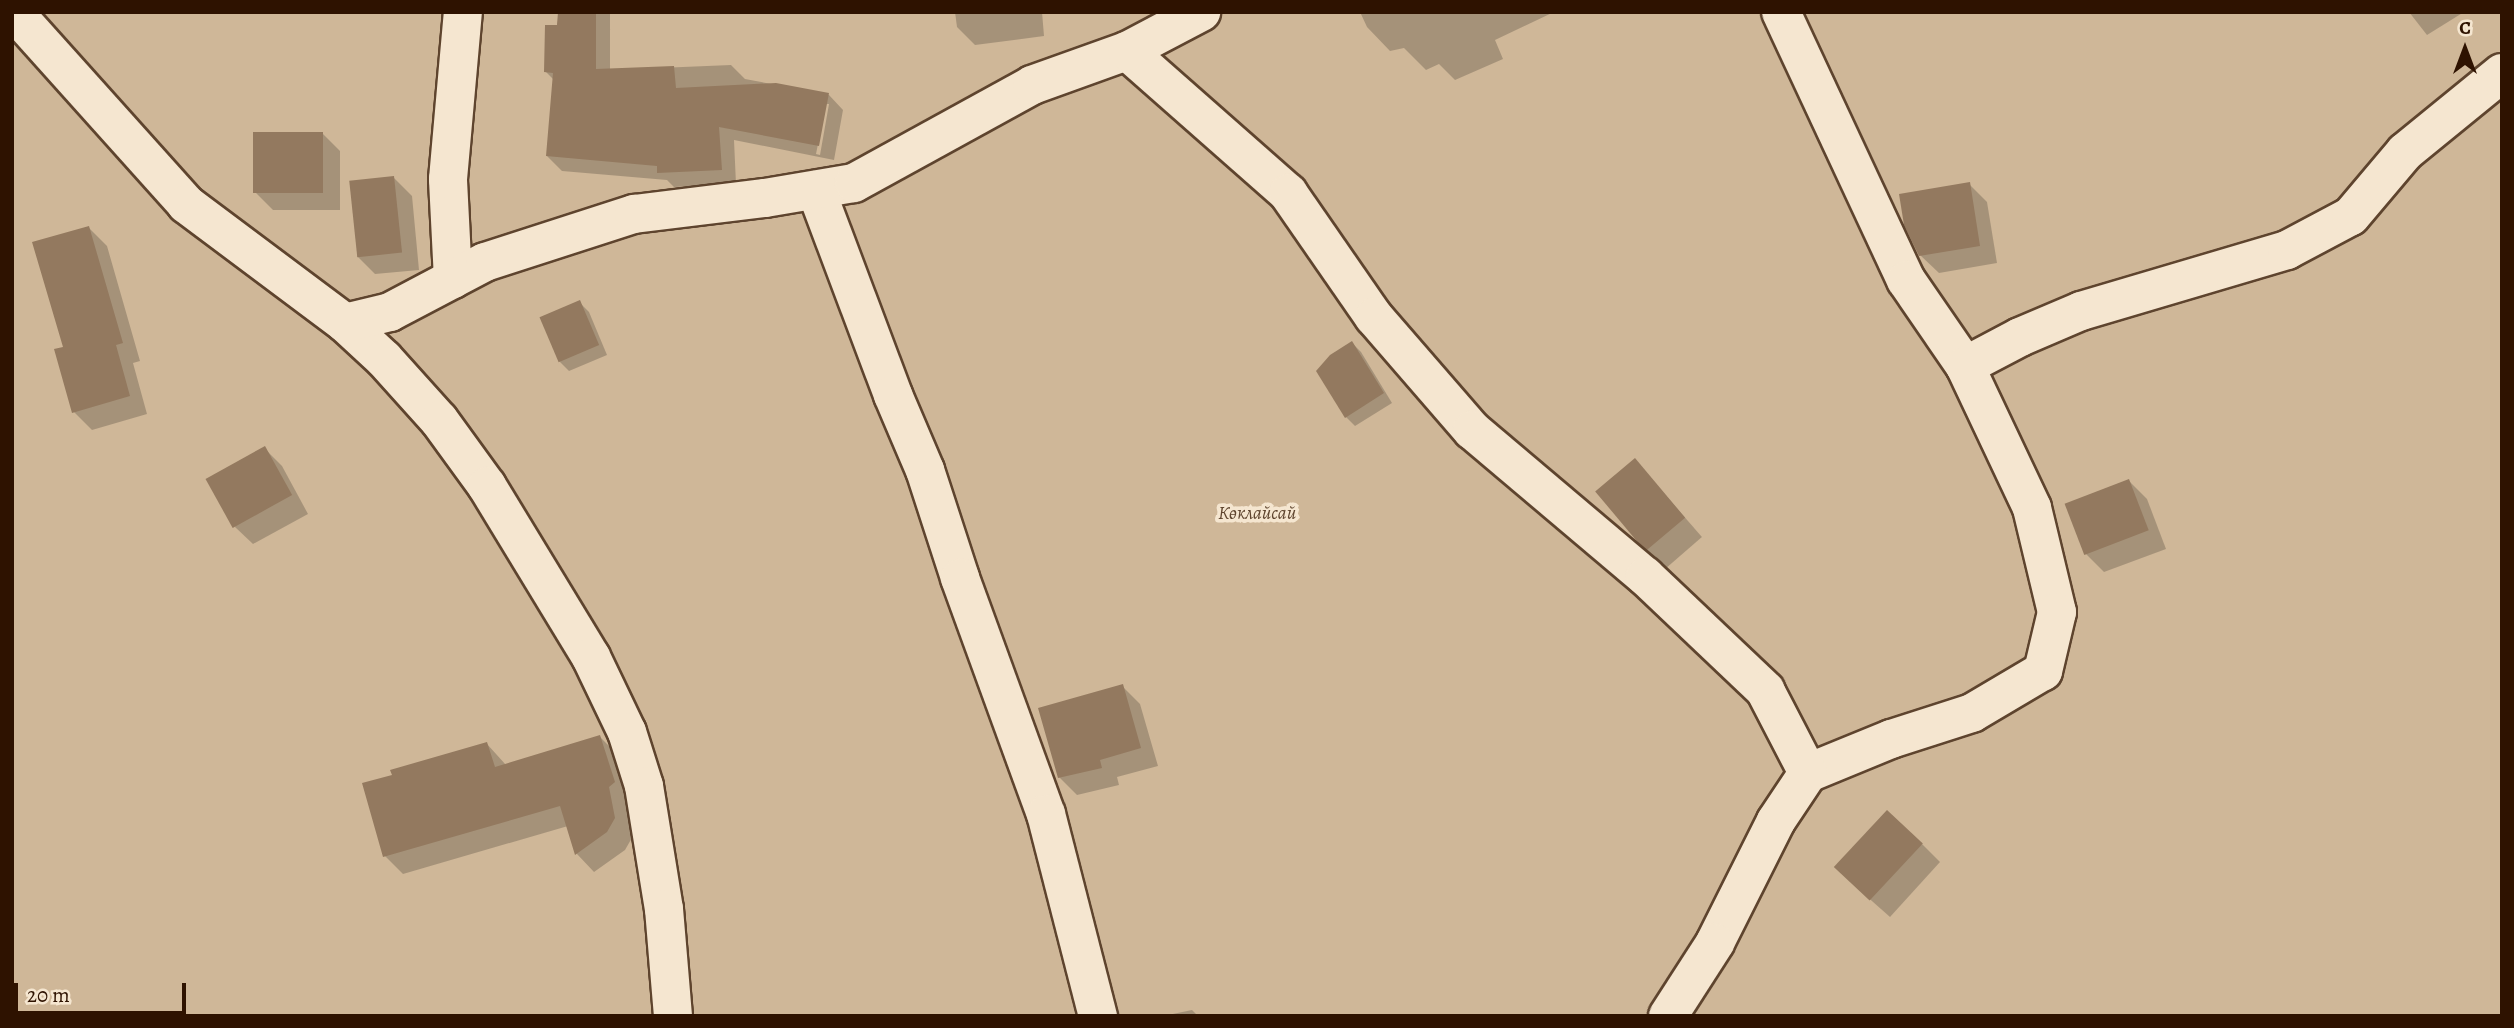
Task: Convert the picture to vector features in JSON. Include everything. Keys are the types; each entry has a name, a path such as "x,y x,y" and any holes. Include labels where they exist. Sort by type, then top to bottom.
{"street":[{"path":"14,12 186,204 345,323 384,359 439,420 487,486 591,657 615,707 644,786 664,909 673,1016"},
{"path":"453,279 448,179 463,12"},
{"path":"345,323 390,312 485,262 634,214 854,183 1032,85 1127,51 1201,12"},
{"path":"1668,1016 1715,943 1776,821 1808,773 1891,738 1972,713 2043,671 2057,612 2032,508 1965,366 1906,281 1781,12"},
{"path":"1127,51 1288,193 1374,317 1472,430 1645,576 1765,690 1808,773"},
{"path":"1965,366 2020,337 2081,311 2287,250 2351,216 2405,152 2502,73"},
{"path":"816,190 893,395 925,470 960,578 1046,814 1098,1016"}],"green space":[{"name":"Көклайсай","path":"12,12 2502,12 2502,1016 12,1016"}],"building":[{"path":"558,12 596,12 596,69 674,66 676,88 776,83 829,93 819,146 719,127 722,170 657,173 657,166 546,156 553,73 544,72 545,25 557,25"},
{"path":"253,132 323,132 323,193 253,193"},
{"path":"394,176 402,253 357,257 349,181"},
{"path":"1970,182 1980,246 1919,256 1904,225 1899,194"},
{"path":"89,226 123,343 116,345 130,396 72,413 54,349 63,347 32,242"},
{"path":"580,300 599,345 559,362 539,317"},
{"path":"1352,341 1384,393 1345,418 1316,371 1330,355"},
{"path":"265,446 292,495 233,528 206,479"},
{"path":"1635,458 1685,518 1645,551 1595,491"},
{"path":"2129,479 2149,530 2084,555 2065,504"},
{"path":"1123,684 1141,748 1100,760 1102,768 1058,778 1038,708"},
{"path":"600,735 615,782 609,787 615,818 607,832 575,855 560,806 383,857 362,783 392,775 390,770 487,742 495,767"},
{"path":"1887,810 1923,843 1870,900 1834,867"}]}
